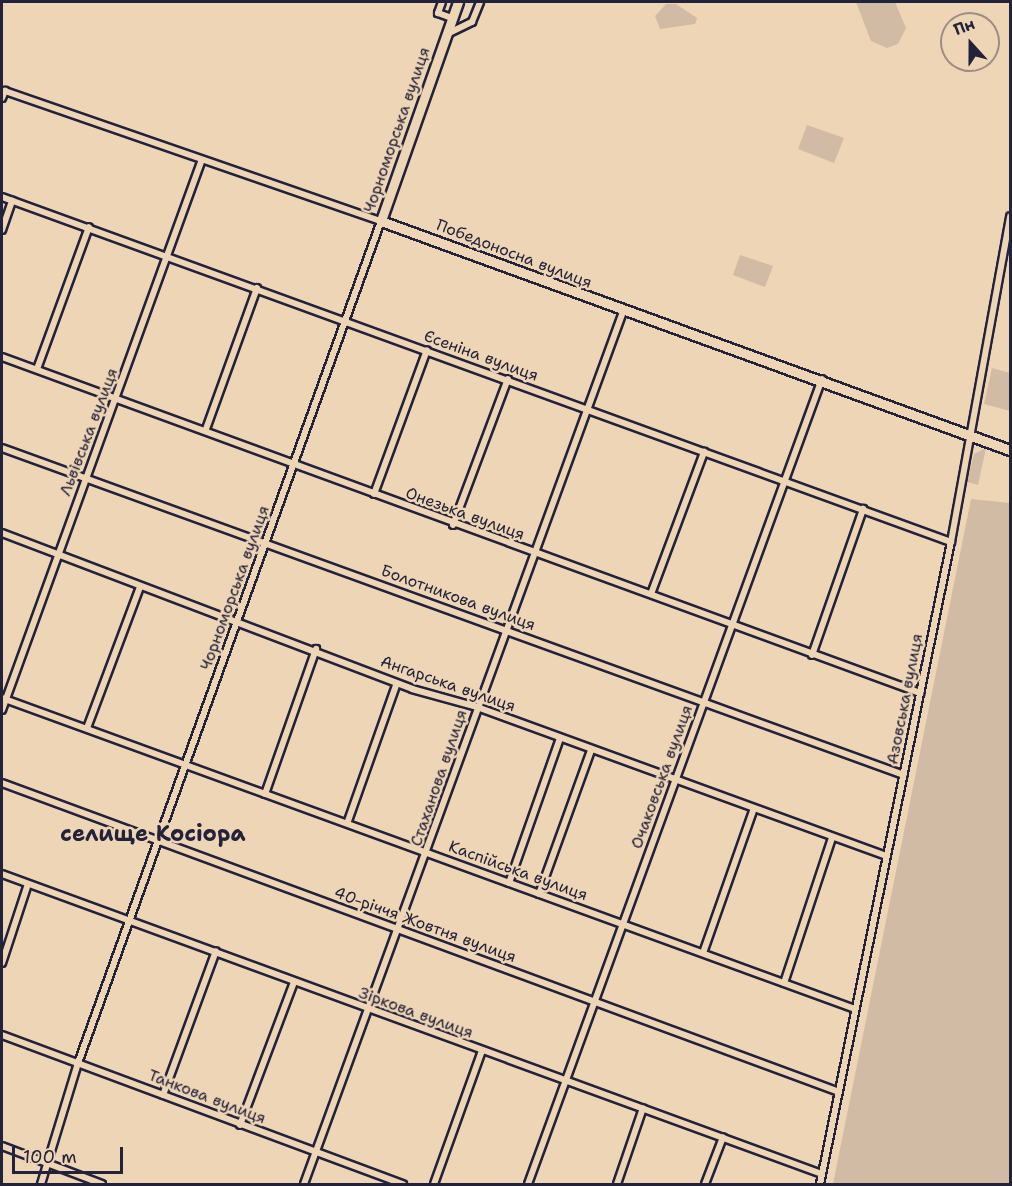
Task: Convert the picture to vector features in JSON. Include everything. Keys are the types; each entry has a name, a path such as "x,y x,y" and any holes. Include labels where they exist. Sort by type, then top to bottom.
{"street":[{"path":"442,2 438,13 452,18"},
{"name":"Чорноморська вулиця","path":"41,1185 78,1063 347,322 458,2"},
{"path":"446,34 472,22 480,2"},
{"name":"Победоносна вулиця","path":"3,95 381,221 623,312 822,378 1011,450"},
{"name":"Львівська вулиця","path":"2,710 3,698 117,399 201,162"},
{"name":"Єсеніна вулиця","path":"2,196 167,254 951,543"},
{"path":"2,230 12,201"},
{"name":"Азовська вулиця","path":"820,1185 951,543 1011,216"},
{"path":"37,369 89,227"},
{"path":"206,429 257,288"},
{"name":"Стаханова вулиця","path":"304,1185 370,1010 477,707 536,554 623,312"},
{"path":"374,494 427,350"},
{"name":"Онезька вулиця","path":"2,357 206,429 295,466 453,525 651,594 920,693"},
{"name":"Очаковська вулиця","path":"528,1185 822,378"},
{"path":"453,525 508,379"},
{"name":"Болотникова вулиця","path":"2,448 267,541 506,631 904,775"},
{"path":"651,594 704,452"},
{"path":"812,655 863,510"},
{"name":"Ангарська вулиця","path":"2,533 140,587 316,649 397,683 477,707 753,811 886,856"},
{"path":"87,728 140,587"},
{"path":"265,794 316,649"},
{"path":"348,821 397,683"},
{"name":"Каспійська вулиця","path":"3,698 265,794 348,821 427,853 855,1009"},
{"path":"509,883 560,738"},
{"path":"539,894 591,750"},
{"name":"40-річчя Жовтня вулиця","path":"2,783 158,843 839,1092"},
{"path":"703,953 753,811"},
{"path":"784,983 832,838"},
{"name":"Зіркова вулиця","path":"2,874 130,917 482,1052 822,1174"},
{"path":"2,963 28,884"},
{"path":"163,1095 216,951"},
{"path":"240,1125 294,981"},
{"name":"Танкова вулиця","path":"2,1035 403,1185"},
{"path":"434,1185 482,1052"},
{"path":"617,1185 643,1108"},
{"path":"705,1185 723,1137"},
{"path":"2,1146 102,1185"}],"shaded area":[{"path":"856,2 895,2 906,28 898,44 887,48 871,41"},
{"path":"666,4 676,4 697,18 695,24 660,29 655,16"},
{"path":"807,125 844,138 834,163 798,149"},
{"path":"740,255 773,266 765,287 733,275"},
{"path":"992,368 1010,373 1010,411 984,404"},
{"path":"986,448 978,485 967,482 974,454"},
{"path":"971,499 1010,503 1010,1184 833,1184"}],"district":[{"name":"селище Косіора","path":"153,834"}]}
